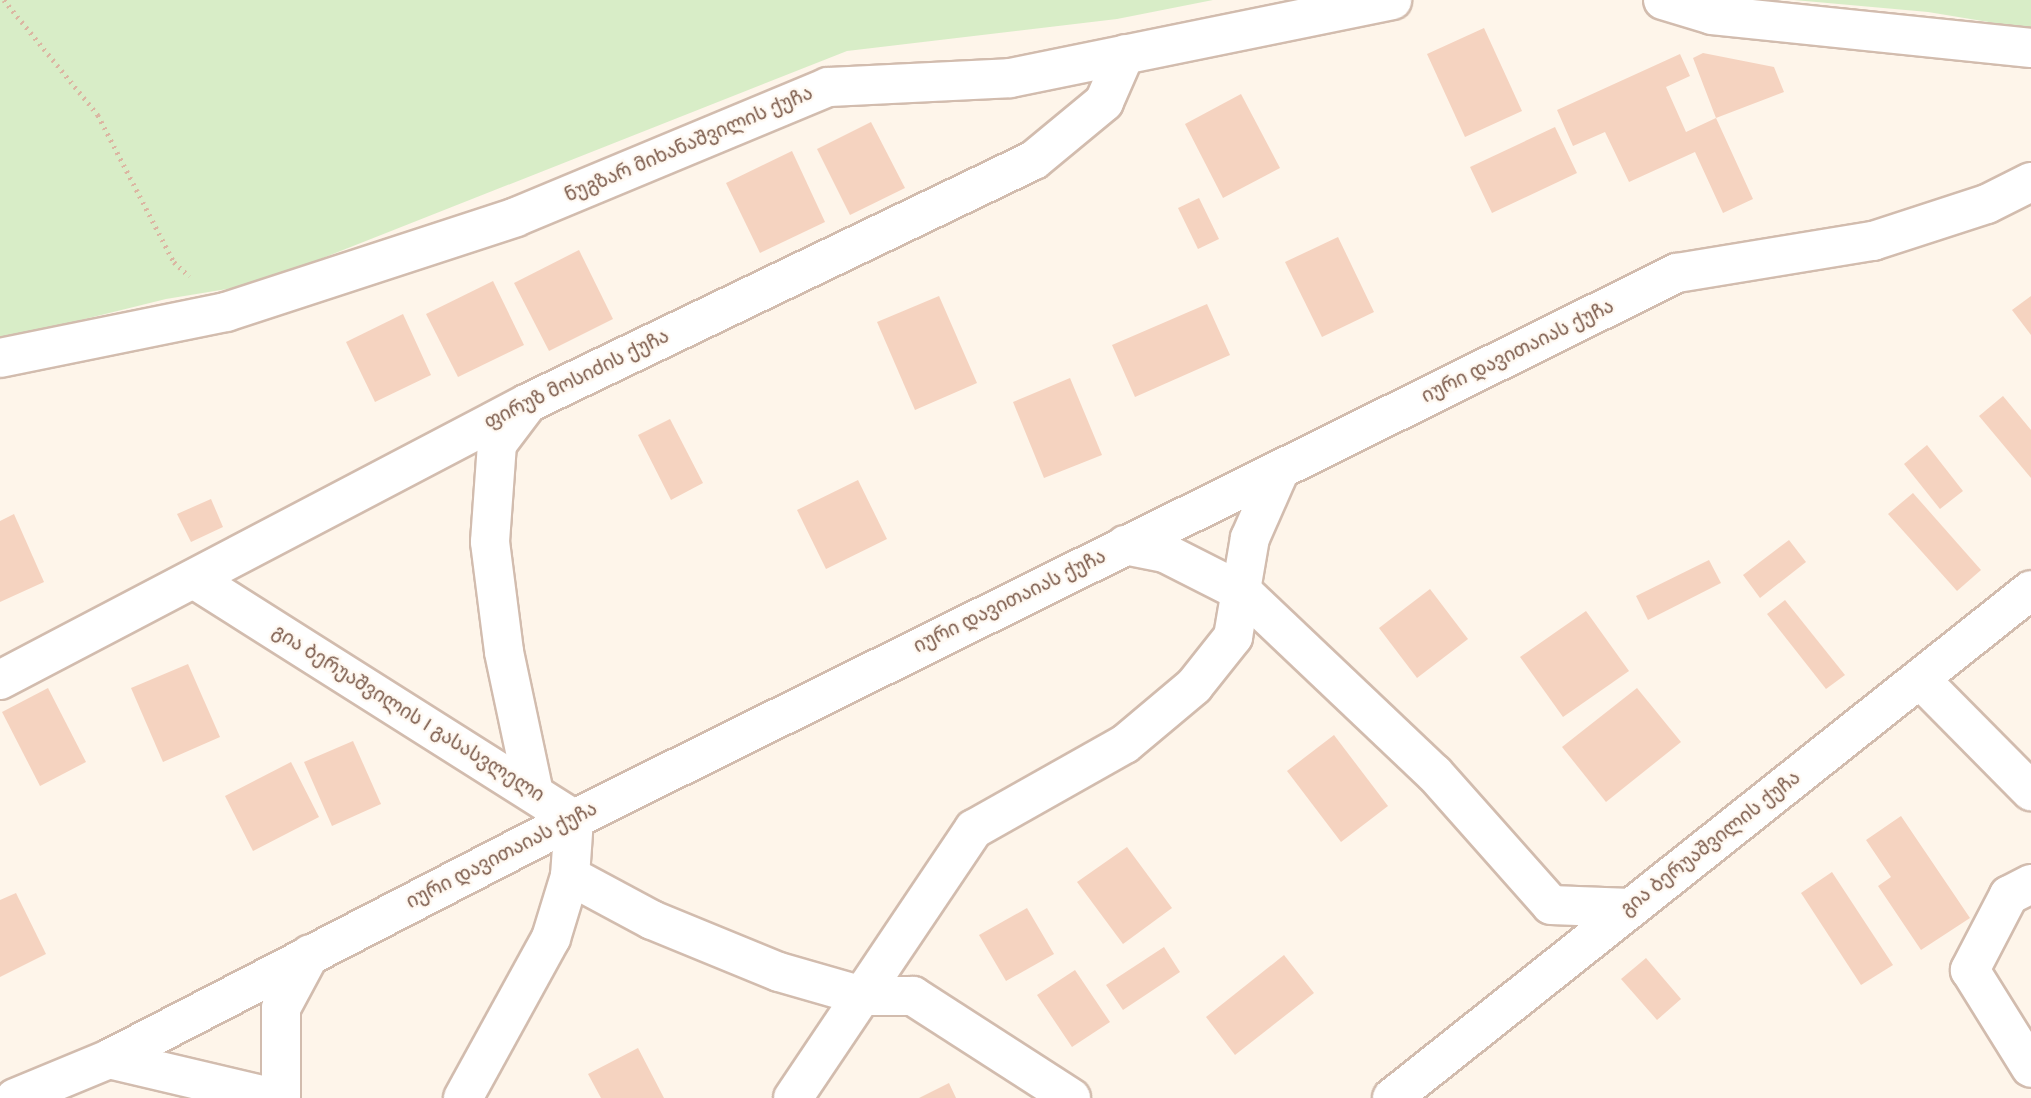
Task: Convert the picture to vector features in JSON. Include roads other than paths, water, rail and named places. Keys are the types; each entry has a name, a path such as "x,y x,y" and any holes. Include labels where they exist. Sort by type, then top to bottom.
{"street":[{"name":"ნუგზარ მიხანაშვილის ქუჩა","path":"0,358 226,312 516,217 828,87 1010,78 1392,0"},
{"path":"1663,0 1712,15 2031,48"},
{"name":"ფირუზ მოსიძის ქუჩა","path":"0,680 197,580 528,403 1034,160 1104,102 1125,54"},
{"name":"იური დავითაიას ქუჩა","path":"15,1098 109,1059 573,819 1676,274 1873,241 1987,204 2031,182"},
{"path":"528,403 498,444 490,542 504,652 534,793"},
{"path":"793,1098 974,829 1125,744 1194,686 1233,637 1244,593 1250,538 1280,470"},
{"path":"1125,545 1165,553 1244,593 1434,773 1551,905 1631,908"},
{"name":"გია ბერუაშვილის I გასასვლელი","path":"197,580 573,819"},
{"name":"გია ბერუაშვილის ქუჩა","path":"1392,1098 2031,590"},
{"path":"1920,679 2031,791"},
{"path":"463,1098 551,938 570,876 573,819"},
{"path":"570,876 652,920 779,972 862,996 913,996 1071,1098"},
{"path":"2026,1046 1970,970 2009,895 2031,884"},
{"path":"281,1098 281,1008 310,954"},
{"path":"109,1059 274,1098"}]}
